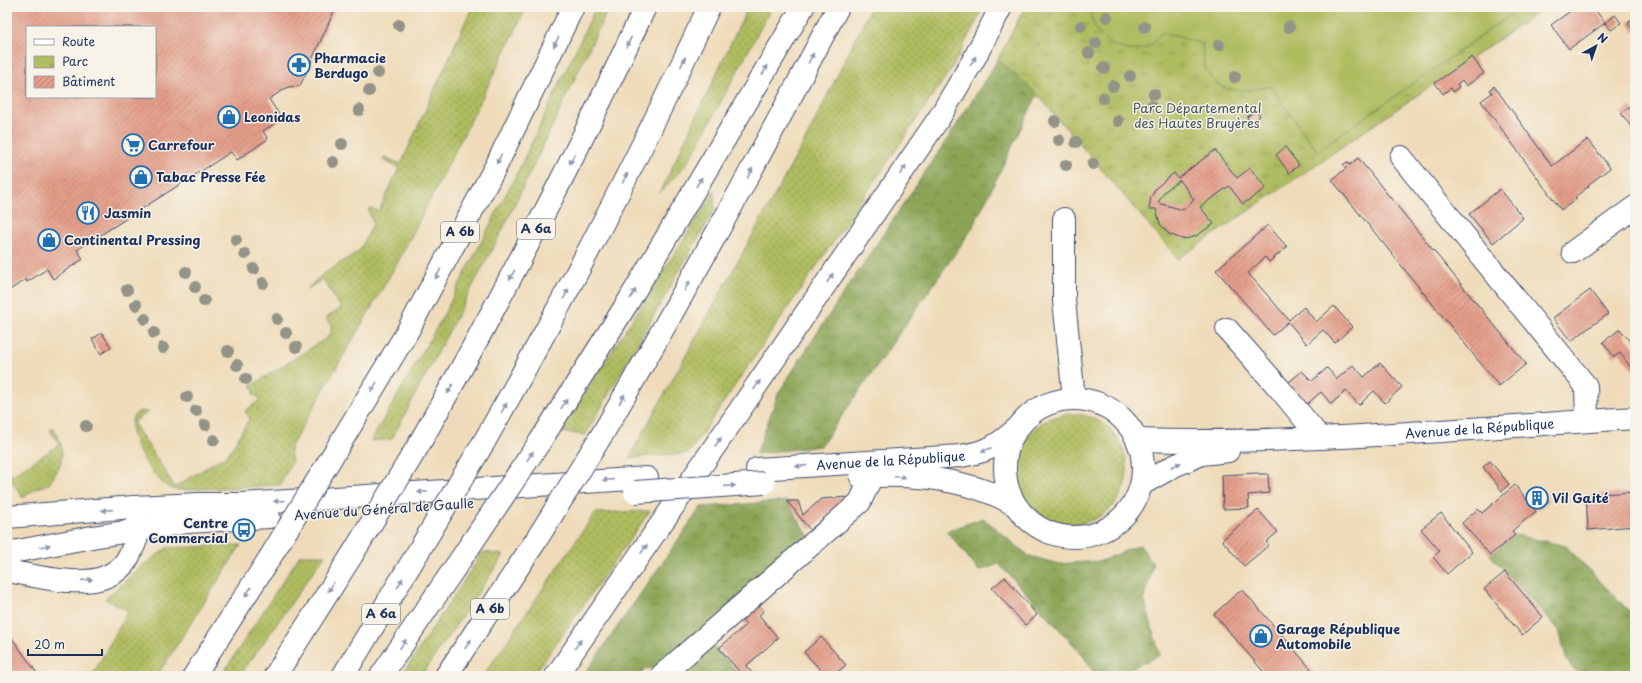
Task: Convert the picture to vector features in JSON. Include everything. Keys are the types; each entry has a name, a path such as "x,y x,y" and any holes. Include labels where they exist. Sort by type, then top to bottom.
{"main road":[{"name":"A 6b","path":"194,676 269,559 406,334 497,164 573,7"},
{"name":"A 6a","path":"275,676 418,446 475,346 553,198 645,7"},
{"name":"A 6a","path":"343,676 484,442 534,354 600,229 666,98 708,7"},
{"path":"381,676 543,437 628,302 803,7"},
{"name":"A 6b","path":"446,676 535,542 666,325 738,195 838,7"},
{"path":"556,676 739,412 939,118 974,59 1001,7"},
{"path":"1400,157 1586,386 1587,420"},
{"path":"1573,252 1635,207"},
{"path":"1064,219 1064,300 1074,399"},
{"path":"1227,329 1322,438"},
{"path":"1074,399 1093,402 1112,410 1126,424 1137,440 1143,462 1142,484 1134,502 1122,518 1106,530 1087,537 1067,537 1047,532 1029,521 1015,506 1007,487 1004,466 1008,446 1017,428 1033,412 1052,402 1074,399"},
{"name":"Avenue de la République","path":"1137,440 1174,441 1322,438 1635,418"},
{"name":"Avenue de la République","path":"760,476 873,469 978,454 995,447 1017,428"},
{"name":"Avenue de la République","path":"1142,484 1174,466 1202,454 1322,438"},
{"path":"662,675 860,502 873,469"},
{"name":"Avenue de la République","path":"873,469 911,477 961,484 986,491 1015,506"},
{"name":"Avenue du Général de Gaulle","path":"7,553 188,522 760,476"},
{"name":"Avenue du Général de Gaulle","path":"7,517 134,507 241,504 641,485"},
{"path":"7,571 73,581 89,581 103,578 124,565 137,540 140,530 134,507"}],"green space":[{"path":"472,7 527,7 399,260 290,448 292,461 280,485 182,490 170,488 154,474 139,451 131,427 133,417 140,411 148,412 133,422 175,487 228,454 250,418 245,411 260,400 257,396 253,395 254,391 251,386 328,337 332,328 326,318 341,308 323,279 307,289 322,275 360,250 373,224 369,211 370,208 379,211 399,168 383,160 384,157 401,164"},
{"path":"596,7 609,7 505,225 392,439 371,441 441,320 521,165"},
{"path":"748,7 772,7 689,161 660,193"},
{"path":"871,7 984,7 953,66 689,453 629,458 808,135"},
{"path":"1025,7 1039,91 972,229 821,446 756,454 779,392 956,126 998,59"},
{"name":"Parc Départemental des Hautes Bruyères","path":"1025,7 1540,7 1542,10 1178,259 1036,93 998,59"},
{"path":"1092,7 1522,7 1317,151 1271,87 1243,91 1226,88 1219,85 1213,80 1205,67 1203,59 1203,44 1162,32 1151,45 1139,50 1119,48 1109,43 1101,36 1095,27 1091,17"},
{"path":"714,192 715,209 585,435 560,432"},
{"path":"1072,414 1093,418 1103,423 1111,430 1118,438 1123,448 1127,469 1123,490 1118,500 1111,508 1103,515 1093,520 1072,524 1051,520 1041,515 1033,508 1026,500 1021,490 1017,469 1021,448 1026,438 1033,430 1041,423 1051,418"},
{"path":"53,427 61,444 62,456 59,468 49,484 36,488 23,498 9,477 59,445 50,430"},
{"path":"787,501 809,537 700,631 741,676 670,676 661,667 644,669 640,676 583,676 701,507"},
{"path":"650,511 533,676 483,676 595,513"},
{"path":"983,518 1029,556 1059,564 1101,561 1140,545 1153,564 1144,599 1160,655 1123,672 1126,676 1096,676 1082,654 999,564 979,571 947,531"},
{"path":"1515,535 1566,546 1627,609 1635,620 1635,676 1579,676 1567,661 1559,630 1490,555"},
{"path":"241,545 157,676 92,676 128,611 105,599 143,565 167,548"},
{"path":"483,552 504,555 421,676 401,676"},
{"path":"300,555 325,555 240,676 221,676"}],"building":[{"name":"Carrefour","path":"7,7 336,7 300,86 288,87 269,99 282,119 263,131 268,139 237,160 231,152 77,250 83,259 53,279 47,269 27,282 26,279 7,292"},
{"path":"1576,7 1593,7 1605,23 1569,49 1551,25"},
{"path":"1615,15 1621,23 1611,30 1605,23"},
{"path":"1635,18 1635,33 1628,23"},
{"path":"1472,57 1484,73 1466,86 1462,80 1457,84 1459,87 1453,92 1451,88 1443,94 1435,83"},
{"path":"1494,86 1552,166 1588,139 1610,168 1575,197 1577,199 1561,210 1481,101 1492,93 1490,90"},
{"path":"1630,106 1635,112 1635,125 1632,128 1621,113"},
{"path":"1256,110 1260,116 1251,123 1247,117"},
{"path":"1285,147 1299,165 1289,173 1276,155"},
{"path":"1215,150 1237,178 1250,168 1266,188 1243,204 1229,186 1200,207 1214,224 1196,236 1182,239 1169,234 1160,224 1156,209 1149,209 1151,197 1156,188 1174,173 1178,178","holes":["1180,180 1194,200 1183,210 1158,203 1165,191"]},
{"path":"1358,158 1526,364 1499,386 1332,180 1346,168 1343,165 1347,162 1350,165"},
{"path":"1500,189 1523,218 1493,243 1469,214"},
{"path":"1268,225 1287,247 1269,262 1265,257 1248,273 1289,320 1304,307 1316,322 1334,306 1352,327 1335,343 1323,330 1307,344 1288,322 1273,335 1216,270"},
{"path":"1590,290 1608,314 1571,341 1553,318"},
{"path":"1620,329 1635,348 1635,373 1620,353 1614,357 1603,342"},
{"path":"102,333 111,347 101,354 92,339"},
{"path":"1380,363 1402,387 1385,403 1374,391 1359,405 1346,391 1331,404 1321,392 1307,404 1288,383 1302,371 1312,381 1327,368 1337,379 1353,365 1364,377"},
{"path":"1490,461 1509,484 1502,491 1483,467"},
{"path":"1258,473 1268,474 1269,493 1248,495 1249,508 1223,509 1222,475"},
{"path":"1515,485 1536,511 1512,531 1515,535 1490,555 1462,523 1478,509 1482,513"},
{"name":"Vil Gaité","path":"1536,487 1548,501 1539,509 1527,494"},
{"path":"1635,492 1635,526 1588,530 1586,495"},
{"path":"846,497 847,499 810,530 787,501 798,501 803,515 821,499"},
{"path":"1258,510 1278,532 1266,542 1269,545 1244,566 1222,540"},
{"path":"1441,513 1472,552 1447,574 1433,557 1440,551 1421,529"},
{"path":"1505,572 1543,617 1522,635 1484,589"},
{"path":"1005,577 1037,615 1025,625 992,588"},
{"path":"1242,589 1317,676 1267,676 1214,614"},
{"path":"756,602 764,611 759,615 778,638 746,666 755,676 743,676 719,648 746,625 738,617"},
{"path":"7,631 39,676 7,676"},
{"path":"821,637 846,665 833,676 826,676 804,652"}],"place":[{"name":"Pharmacie Berdugo","path":"299,65"},
{"name":"Leonidas","path":"229,117"},
{"name":"Carrefour","path":"133,145"},
{"name":"Tabac Presse Fée","path":"141,177"},
{"name":"Jasmin","path":"88,213"},
{"name":"Continental Pressing","path":"49,240"},
{"name":"Vil Gaité","path":"1537,498"},
{"name":"Centre Commercial","path":"244,530"},
{"name":"Garage République Automobile","path":"1261,636"}]}
